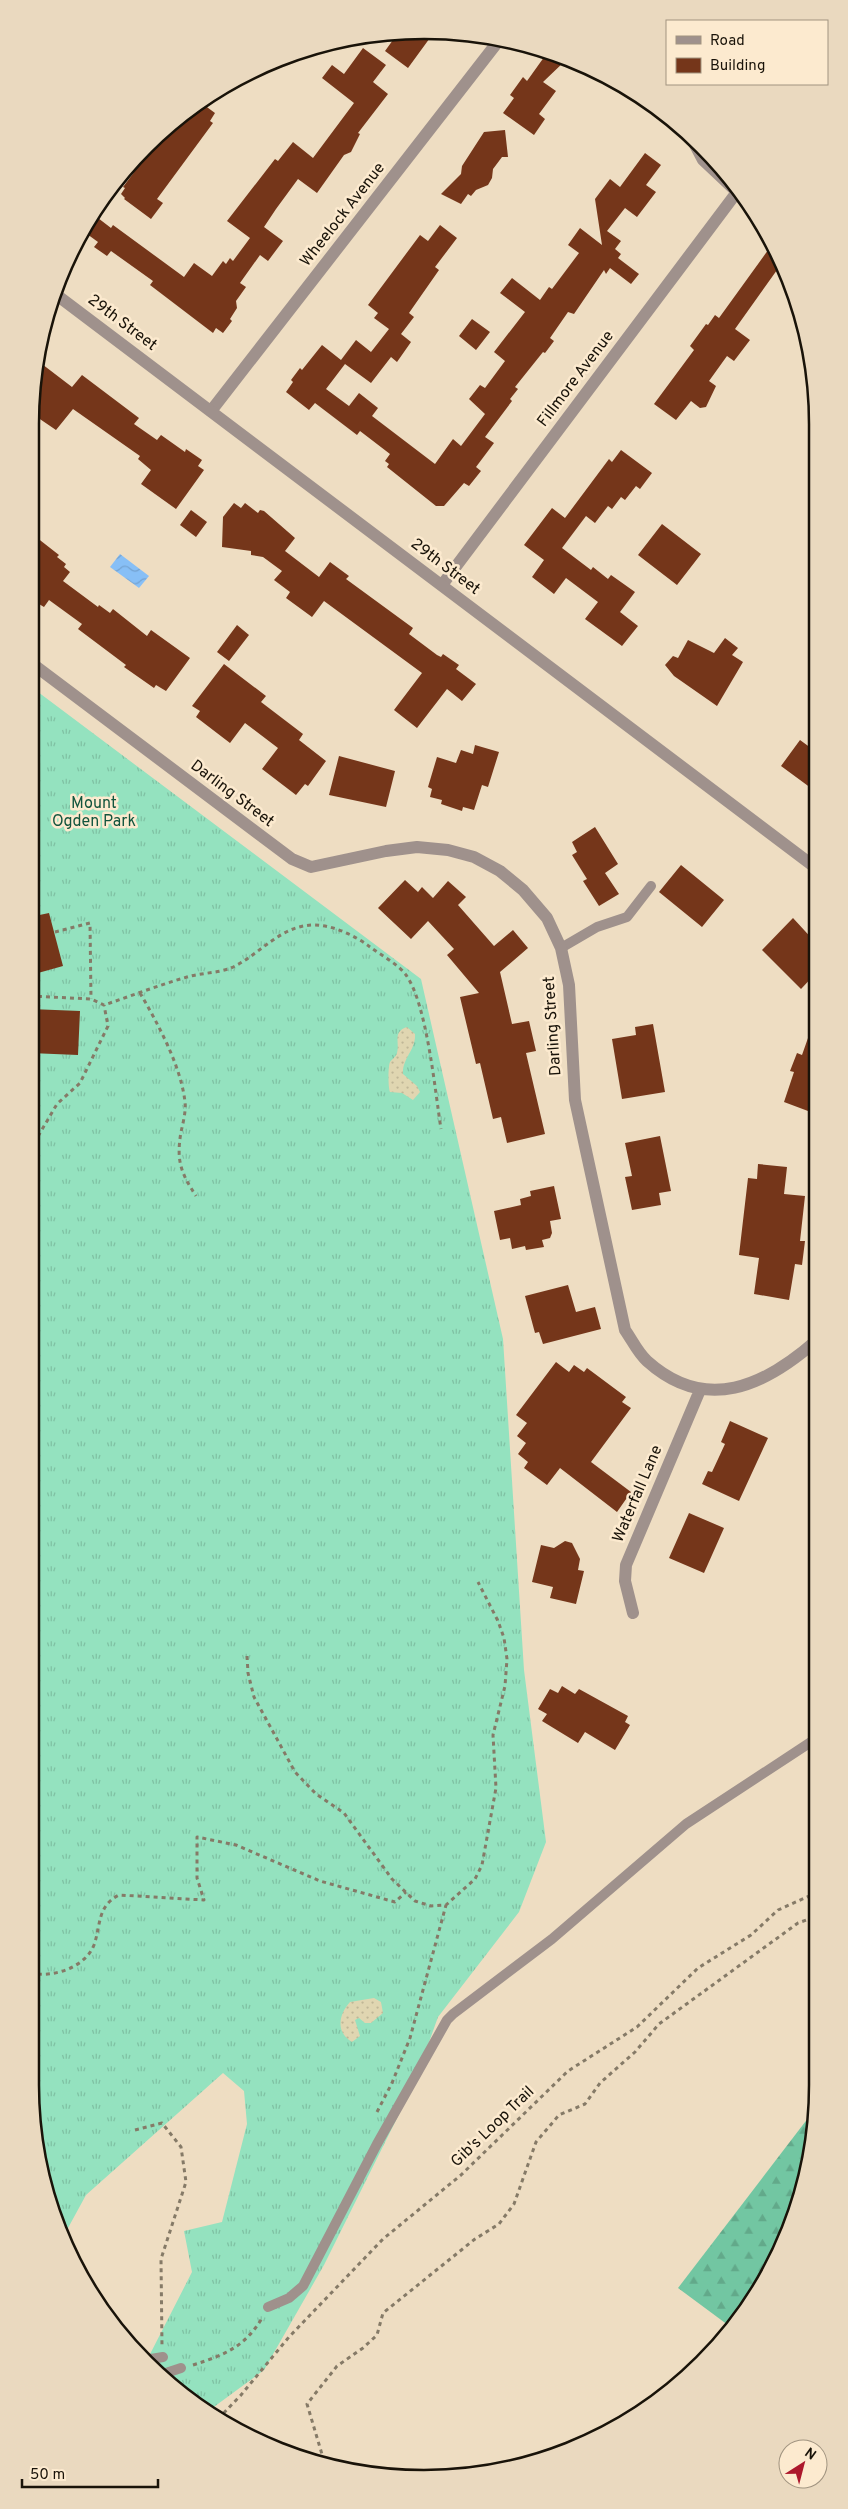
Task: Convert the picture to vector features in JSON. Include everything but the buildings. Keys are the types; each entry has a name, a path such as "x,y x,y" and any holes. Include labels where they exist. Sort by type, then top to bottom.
{"street":[{"name":"Wheelock Avenue","path":"211,411 495,45"},
{"path":"702,158 715,172"},
{"name":"Fillmore Avenue","path":"442,585 734,196"},
{"name":"29th Street","path":"60,297 809,863"},
{"name":"Darling Street","path":"39,669 292,859 311,867 386,851 417,847 448,850 474,857 500,871 523,890 547,918 561,948 569,985 575,1100 625,1330 646,1360 673,1379 700,1390 727,1391 757,1380 799,1355 809,1346"},
{"name":"Waterfall Lane","path":"633,1613 625,1581 626,1565 700,1390"}],"lane":[{"path":"561,948 597,927 627,917 652,886"},
{"path":"268,2307 289,2298 303,2286 377,2144 447,2020 552,1939 686,1824 809,1743"},
{"path":"154,2359 163,2357"},
{"path":"168,2372 181,2368"}],"path":[{"path":"54,932 90,923 91,999"},
{"path":"39,996 91,999 104,1005 187,977 230,968 242,962 268,942 290,930 315,924 358,938 405,973 414,989 428,1049 441,1129"},
{"path":"140,993 158,1025 182,1083 185,1104 179,1146 179,1165 182,1176 196,1196"},
{"path":"39,1135 57,1104 80,1082 108,1026 104,1005"},
{"path":"374,2118 392,2083 410,2038 446,1905 475,1879 482,1865 496,1788 493,1735 505,1686 506,1659 504,1638 498,1621 478,1582"},
{"path":"247,1656 248,1673 254,1697 295,1772 316,1794 344,1813 392,1879 416,1901 431,1906 446,1905"},
{"path":"39,1975 62,1972 88,1954 94,1946 104,1906 119,1895 204,1900 197,1878 197,1837 236,1845 320,1881 395,1902 406,1892"},
{"name":"Gib's Loop Trail","path":"223,2413 241,2395 289,2337 383,2239 462,2176 568,2071 637,2027 698,1968 751,1935 778,1910 809,1896"},
{"path":"323,2457 307,2404 337,2366 363,2348 377,2334 383,2313 475,2239 499,2224 514,2204 536,2142 559,2115 585,2104 600,2084 635,2052 659,2024 798,1923 809,1919"},
{"path":"136,2130 162,2123 181,2147 186,2182 161,2259 163,2357"},
{"path":"181,2368 224,2355 255,2329 268,2307"}],"green space":[{"name":"Mount Ogden Park","path":"39,693 421,979 503,1339 524,1670 546,1842 519,1912 438,2017 414,2084 324,2265 264,2370 213,2407 189,2391 150,2355 192,2272 184,2231 222,2222 247,2124 244,2091 223,2073 86,2195 67,2230 59,2209 46,2160 42,2135 39,2085"},
{"path":"807,2119 802,2160 789,2209 770,2255 758,2278 730,2320 727,2324 678,2288"}],"sand":[{"path":"407,1027 415,1034 415,1040 403,1068 403,1074 417,1086 420,1092 413,1100 402,1093 390,1092 389,1086 389,1064 397,1053 398,1035 402,1029"},
{"path":"374,1998 381,2002 383,2013 371,2023 365,2023 359,2018 355,2020 360,2036 352,2042 343,2033 341,2028 340,2023 343,2012 350,2002"}],"water":[{"path":"120,554 149,576 139,588 110,567"}]}
